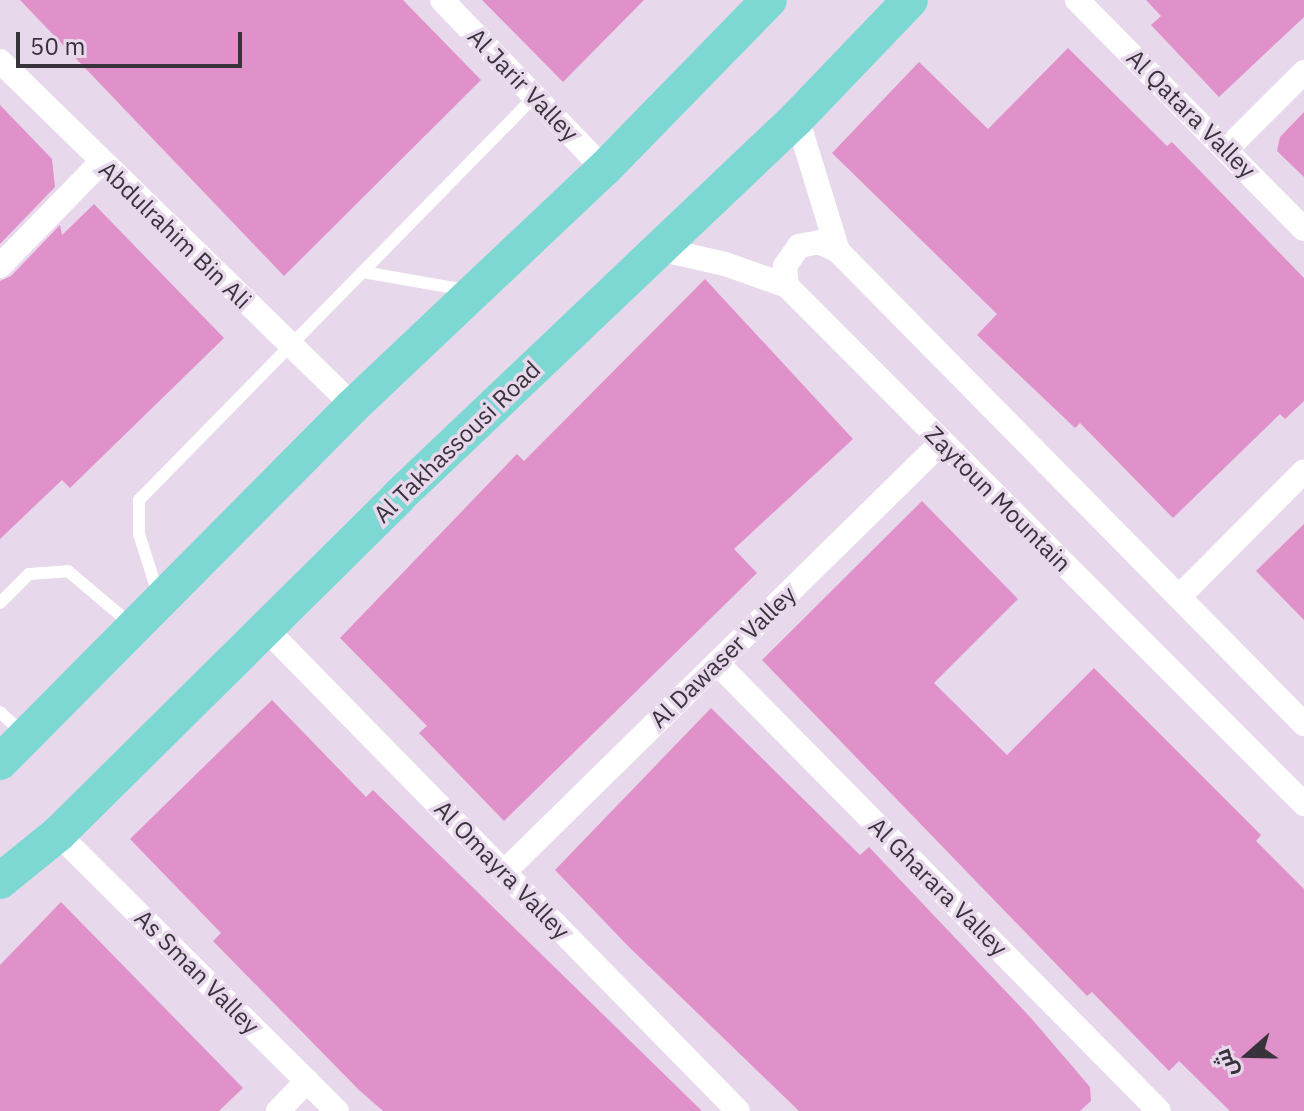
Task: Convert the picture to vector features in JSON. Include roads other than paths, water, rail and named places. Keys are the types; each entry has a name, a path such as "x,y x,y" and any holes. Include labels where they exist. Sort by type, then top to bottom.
{"main road":[{"path":"0,762 353,406 604,169 769,0"},
{"name":"Al Takhassousi Road","path":"0,881 58,834 797,118 910,0"}],"street":[{"name":"Al Jarir Valley","path":"442,0 604,169"},
{"name":"Al Qatara Valley","path":"1077,0 1304,229"},
{"name":"Abdulrahim Bin Ali","path":"0,61 100,163 353,406"},
{"path":"1227,149 1304,72"},
{"path":"797,118 838,251"},
{"path":"0,266 100,163"},
{"path":"787,286 785,266 799,246 819,242 838,251 1304,724"},
{"name":"Zaytoun Mountain","path":"659,249 725,264 787,286 1304,804"},
{"name":"Al Dawaser Valley","path":"504,872 941,443"},
{"path":"1179,597 1304,471"},
{"name":"Al Omayra Valley","path":"267,630 738,1111"},
{"name":"Al Gharara Valley","path":"717,663 1149,1108"},
{"name":"As Sman Valley","path":"58,834 337,1111"},
{"path":"278,1111 307,1081"}],"lane":[{"path":"148,615 139,534 139,500 289,343 534,97"},
{"path":"363,272 476,292"},
{"path":"0,603 29,574 68,571 148,615"},
{"path":"0,712 27,737"}]}
